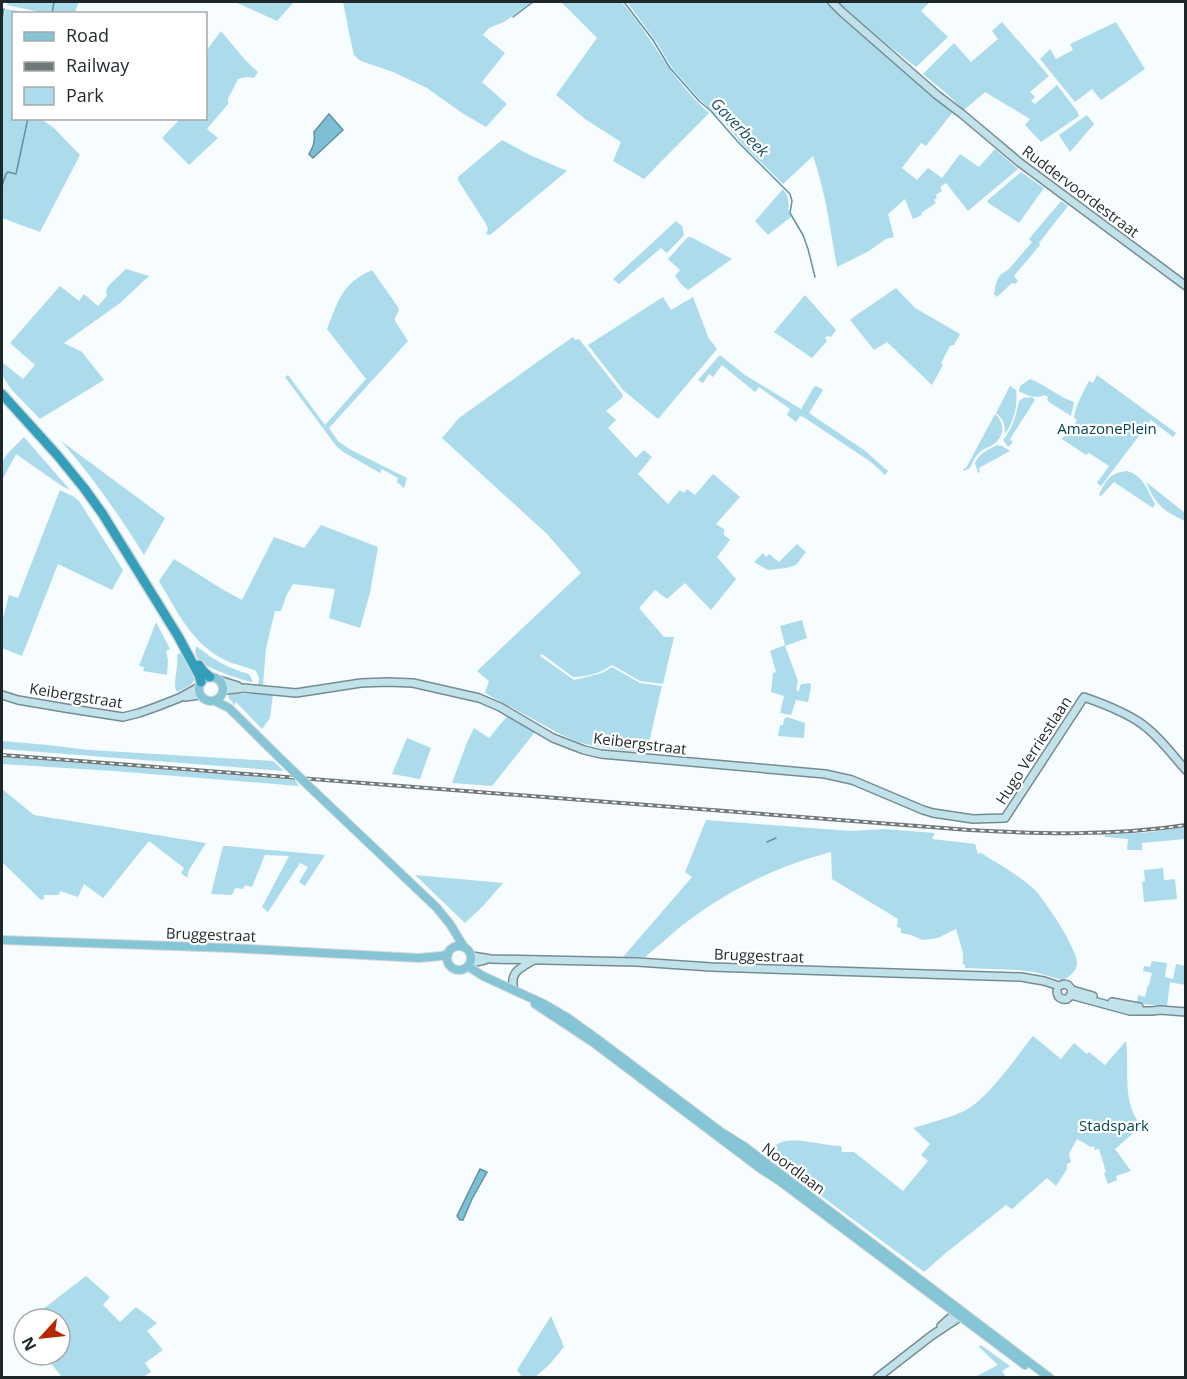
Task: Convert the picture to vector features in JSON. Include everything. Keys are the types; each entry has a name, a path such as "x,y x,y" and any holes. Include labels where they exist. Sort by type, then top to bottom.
{"highway":[{"path":"2,394 84,488 178,636 199,675 200,688"},
{"path":"178,636 200,667 215,678"}],"main road":[{"path":"215,701 222,693 223,687 215,678 203,680 200,688 207,700 229,708 429,900 444,916 464,947"},
{"path":"222,693 229,708"},
{"path":"449,952 457,946 469,950 470,962 464,970 453,969 447,961 449,952 454,946 453,929"},
{"name":"Bruggestraat","path":"2,940 419,958 441,956 449,952"},
{"name":"Bruggestraat","path":"419,958 449,965"},
{"name":"Noordlaan","path":"470,962 483,976 514,990 594,1043 959,1313 1050,1377"},
{"name":"Noordlaan","path":"459,971 477,977 483,976"},
{"name":"Noordlaan","path":"959,1313 1008,1353 1043,1377"}],"street":[{"name":"Ruddervoordestraat","path":"832,2 915,75 940,91 962,114 1019,162 1185,286"},
{"name":"Keibergstraat","path":"215,678 244,688 296,693 387,681 419,684 487,701 553,738 601,754 825,774 852,780 933,813 973,819 1005,818"},
{"name":"Keibergstraat","path":"2,695 18,700 123,717 139,714 200,688"},
{"name":"Keibergstraat","path":"222,693 227,690 244,688"},
{"name":"Hugo Verriestlaan","path":"1005,818 1084,697 1142,724 1166,746 1185,770"},
{"name":"Bruggestraat","path":"470,962 491,959 637,962 711,967 1026,978 1058,988"},
{"path":"514,990 512,980 514,975 534,960"},
{"path":"1071,992 1067,999 1058,996 1058,988 1066,984 1071,992 1130,1011 1185,1012"},
{"path":"878,1377 959,1313"}],"green space":[{"path":"8,2 79,2 75,12 39,12 7,5"},
{"path":"235,2 294,2 277,21"},
{"path":"343,2 532,2 504,22 489,28 483,35 505,53 482,82 507,104 486,127 427,88 393,72 361,61 354,55"},
{"path":"561,2 622,2 680,83 709,113 644,179 613,161 621,142 585,119 556,95 597,38"},
{"path":"627,2 827,2 850,25 953,112 926,146 921,143 902,168 917,180 928,168 942,178 960,154 979,167 995,149 1018,169 968,211 946,183 940,187 942,191 936,195 937,198 934,200 936,203 921,213 922,215 913,219 905,199 888,214 894,237 886,239 869,251 837,267 824,197 813,156 783,184 741,143 672,68"},
{"path":"837,2 927,2 929,3 921,11 948,37 916,67"},
{"path":"6,9 22,12 12,12 12,120 42,120 54,128 80,155 40,232 2,218 2,22"},
{"path":"1002,22 1049,76 1030,92 1035,97 1031,101 1035,104 1057,85 1079,116 1041,142 1025,125 1030,119 985,92 964,110 923,74 954,43 971,62 998,39 992,31"},
{"path":"1116,22 1145,69 1101,100 1092,89 1075,102 1040,59 1050,49 1056,59 1073,50 1070,44"},
{"path":"221,31 258,72 254,78 238,79 228,99 228,104 207,129 218,138 189,165 162,138 179,120 207,120 207,50"},
{"path":"1087,115 1094,124 1070,152 1059,135"},
{"path":"502,140 567,171 490,235 486,234 488,229 486,224 458,177"},
{"path":"1021,172 1044,188 1019,223 987,202"},
{"path":"783,189 788,198 791,217 768,235 755,221"},
{"path":"1061,201 1068,206 1014,276 1018,281 1015,284 1012,283 997,297 994,294 1000,275 1009,269 1032,242 1029,239"},
{"path":"676,221 682,226 684,235 667,253 661,248 619,284 613,279"},
{"path":"688,237 732,259 688,290 675,276 680,270 668,259"},
{"path":"126,269 149,276 120,303 64,343 82,352 104,380 40,419 11,389 2,375 2,362 23,379 35,365 10,343 60,286 79,301 84,294 98,306 107,296 108,286"},
{"path":"372,270 398,307 395,321 408,341 329,428 338,441 351,450 407,478 404,488 397,482 398,478 382,469 380,473 337,447 285,377 288,375 325,425 366,379 327,329 338,301 347,287"},
{"path":"896,288 915,308 960,334 954,345 950,346 932,385 887,342 874,350 850,320"},
{"path":"805,295 836,330 831,337 825,338 827,341 812,358 774,332"},
{"path":"663,297 671,310 693,297 708,337 717,349 658,419 623,390 588,345"},
{"path":"573,337 575,340 579,339 623,395 606,411 616,420 608,428 636,458 644,450 652,457 638,474 668,504 680,490 684,493 687,489 695,495 713,474 740,497 716,524 724,529 724,535 730,540 717,557 736,579 711,610 685,583 667,599 655,590 639,608 664,637 674,637 663,684 640,681 612,665 594,674 573,677 542,654 540,656 574,680 602,673 612,667 640,683 662,686 646,753 598,747 560,734 485,693 489,681 477,671 581,573 547,534 442,438 459,418"},
{"path":"720,355 745,375 801,409 814,387 823,390 809,413 864,450 888,471 885,475 871,462 805,418 800,416 796,422 787,415 790,409 759,387 755,392 722,365 713,377 709,374 703,383 698,380"},
{"name":"AmazonePlein","path":"1097,375 1176,433 1173,437 1151,420 1101,486 1097,483 1109,466 1089,453 1086,455 1062,439 1066,432 1069,434 1077,420 1074,418 1076,408 1089,381 1093,383"},
{"path":"1030,379 1074,402 1071,416 1049,402 1045,395 1032,396 1019,391 1020,386"},
{"path":"1010,386 1016,390 1016,408 1005,434 1004,423 996,413"},
{"path":"1032,397 1035,400 1010,439 1013,442 1008,447 1003,440 1014,422 1019,401"},
{"path":"995,414 1002,425 1002,433 998,441 979,453 970,468 964,471 963,469 966,468"},
{"path":"24,437 70,490 16,454 2,480 2,462"},
{"path":"61,441 165,518 144,555 105,496"},
{"path":"997,445 1010,451 979,468 978,473 975,463 979,457"},
{"path":"1127,471 1137,476 1144,484 1155,504 1153,508 1114,482 1101,496 1099,495 1109,478 1116,473"},
{"path":"1146,482 1185,513 1185,521 1161,506"},
{"path":"60,490 79,501 123,570 112,590 58,564 22,656 2,648 2,622 9,595 18,598"},
{"path":"321,525 378,547 370,593 360,628 329,618 335,589 293,584 281,611 275,611 266,648 263,686 258,685 259,678 256,671 225,660 213,653 194,636 159,581 174,559 242,600 274,537 304,548"},
{"path":"797,544 806,552 796,565 768,570 754,562 763,553 766,557 769,554 779,562"},
{"path":"802,620 807,638 785,646 798,681 796,690 799,691 802,684 810,683 811,687 808,702 796,700 791,715 780,713 784,696 771,692 773,673 776,672 770,651 785,645 780,626"},
{"path":"156,622 170,649 166,651 167,675 143,671 144,667 139,666"},
{"path":"196,646 221,663 249,674 253,682 202,663 196,655"},
{"path":"184,651 197,675 191,685 177,692 175,684 177,655"},
{"path":"232,694 273,694 270,718 262,729 236,702 234,705 228,697"},
{"path":"508,715 535,732 492,786 452,783 474,728 489,738"},
{"path":"787,717 805,723 804,738 778,736 780,725 783,725"},
{"path":"407,738 431,748 420,779 392,774"},
{"path":"2,741 89,750 273,761 284,771 2,749"},
{"path":"2,757 295,780 299,786 2,764"},
{"path":"2,789 34,815 206,843 189,870 187,878 181,873 184,868 149,841 103,898 84,884 78,897 60,891 59,895 44,895 44,899 41,900 2,862"},
{"path":"706,820 851,831 884,829 935,833 932,839 975,844 978,854 981,853 1008,870 1039,895 1073,948 1077,964 1075,970 1062,980 1018,970 965,968 956,929 938,938 923,940 901,933 901,928 897,927 898,919 832,879 831,852 774,871 738,889 704,909 645,957 623,957 692,877 685,872"},
{"path":"1185,827 1185,839 1142,843 1142,850 1127,850 1128,839 1105,837 1105,835"},
{"path":"223,846 325,855 305,886 299,882 308,867 300,863 268,912 262,907 289,856 265,855 252,887 245,885 243,889 235,888 232,895 211,894"},
{"path":"1163,868 1164,880 1175,879 1177,899 1144,902 1142,882 1145,881 1144,870"},
{"path":"415,875 503,883 465,923"},
{"path":"1152,961 1167,963 1165,977 1173,979 1176,964 1185,966 1185,985 1170,982 1167,1006 1137,1002 1138,995 1145,997 1152,973 1143,971 1144,966 1150,967"},
{"name":"Stadspark","path":"1033,1036 1061,1059 1074,1043 1105,1065 1126,1041 1128,1094 1134,1115 1140,1124 1138,1129 1115,1149 1131,1171 1116,1176 1117,1180 1108,1184 1099,1149 1095,1150 1094,1146 1091,1147 1077,1139 1069,1154 1071,1162 1067,1164 1067,1169 1056,1186 1047,1178 1012,1209 1006,1205 924,1272 770,1158 773,1149 779,1143 788,1141 841,1146 842,1152 854,1152 903,1191 928,1161 921,1155 930,1144 913,1128 950,1117 971,1107 1000,1078"},
{"path":"86,1276 110,1297 103,1305 120,1322 136,1307 157,1323 147,1331 163,1350 145,1363 151,1372 143,1377 62,1377 54,1367 72,1367 72,1307 46,1307"},
{"path":"551,1316 564,1347 535,1377 522,1377 517,1370"},
{"path":"981,1345 1010,1366 1002,1371 1006,1377 975,1377 998,1365 979,1347"}],"shaded area":[{"path":"329,114 343,130 313,158 309,154 314,144 314,132"},
{"path":"480,1169 487,1172 463,1220 460,1220 457,1216"}],"waterway":[{"path":"52,12 54,2"},
{"path":"513,17 533,2"},
{"name":"Gaverbeek","path":"624,2 653,40 670,68 790,194 792,201 790,213 803,235 815,277"},
{"path":"2,19 4,9"},
{"path":"2,186 8,172 16,174 28,120"},
{"path":"767,842 776,838"}],"railway":[{"path":"2,755 969,830 1078,833 1132,831 1186,825"}]}
